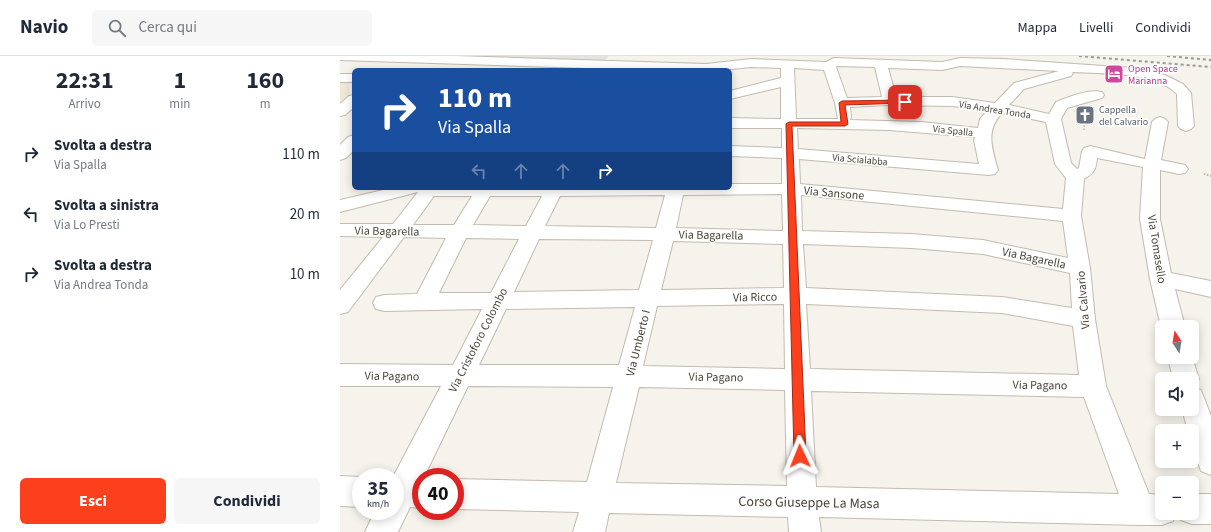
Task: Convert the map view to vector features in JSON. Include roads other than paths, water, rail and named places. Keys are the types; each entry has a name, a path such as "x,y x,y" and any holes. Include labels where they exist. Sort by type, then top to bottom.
{"street":[{"path":"340,56 431,60 524,67 616,64 688,68"},
{"path":"423,68 431,60"},
{"path":"732,94 787,72 829,66 834,62 942,66 960,62 1118,70 1147,74 1178,87 1184,93 1186,126"},
{"path":"714,68 751,63 787,72"},
{"path":"881,64 890,102"},
{"path":"829,66 842,103 845,124"},
{"path":"984,134 988,119 1019,86 1074,71 1072,68"},
{"path":"787,72 796,296 797,379 802,502 805,532"},
{"path":"340,78 352,78"},
{"path":"1131,78 1102,87 1078,99 1061,105 1053,119 1063,164 1075,177 1086,170 1090,151 1179,169"},
{"path":"340,112 352,101"},
{"name":"Via Andrea Tonda","path":"842,103 966,103 1053,119"},
{"path":"340,116 352,116"},
{"name":"Via Tomasello","path":"1160,122 1147,163 1150,219 1161,279 1171,320"},
{"name":"Via Spalla","path":"732,123 845,124 925,127 984,134"},
{"name":"Via Scialabba","path":"732,151 790,153 990,170 982,140 984,134"},
{"name":"Via Calvario","path":"1075,177 1072,216 1080,268 1084,319 1093,386 1151,510"},
{"name":"Via Sansone","path":"732,188 791,189 1072,216"},
{"name":"Via Sansone","path":"340,206 420,190"},
{"path":"340,306 397,231 424,190"},
{"path":"424,302 459,232 484,190"},
{"name":"Via Cristoforo Colombo","path":"404,493 554,190"},
{"name":"Via Umberto I","path":"589,532 676,190"},
{"name":"Via Bagarella","path":"340,230 665,234 912,241 983,247 1080,268"},
{"path":"1161,279 1211,290"},
{"name":"Via Ricco","path":"384,303 796,296 1002,305 1084,319"},
{"name":"Via Pagano","path":"340,376 629,376 1093,386"},
{"path":"1197,416 1211,461"},
{"path":"340,491 352,492"},
{"name":"Corso Giuseppe La Masa","path":"464,494 1151,510"},
{"path":"1199,510 1211,509"},
{"name":"Via Cristoforo Colombo","path":"381,532 388,520"}],"railway":[{"path":"1079,56 1211,67"},
{"path":"1167,56 1211,60"}],"place":[{"name":"Open Space Marianna","path":"1114,74"},
{"name":"Cappella del Calvario","path":"1085,115"}]}
